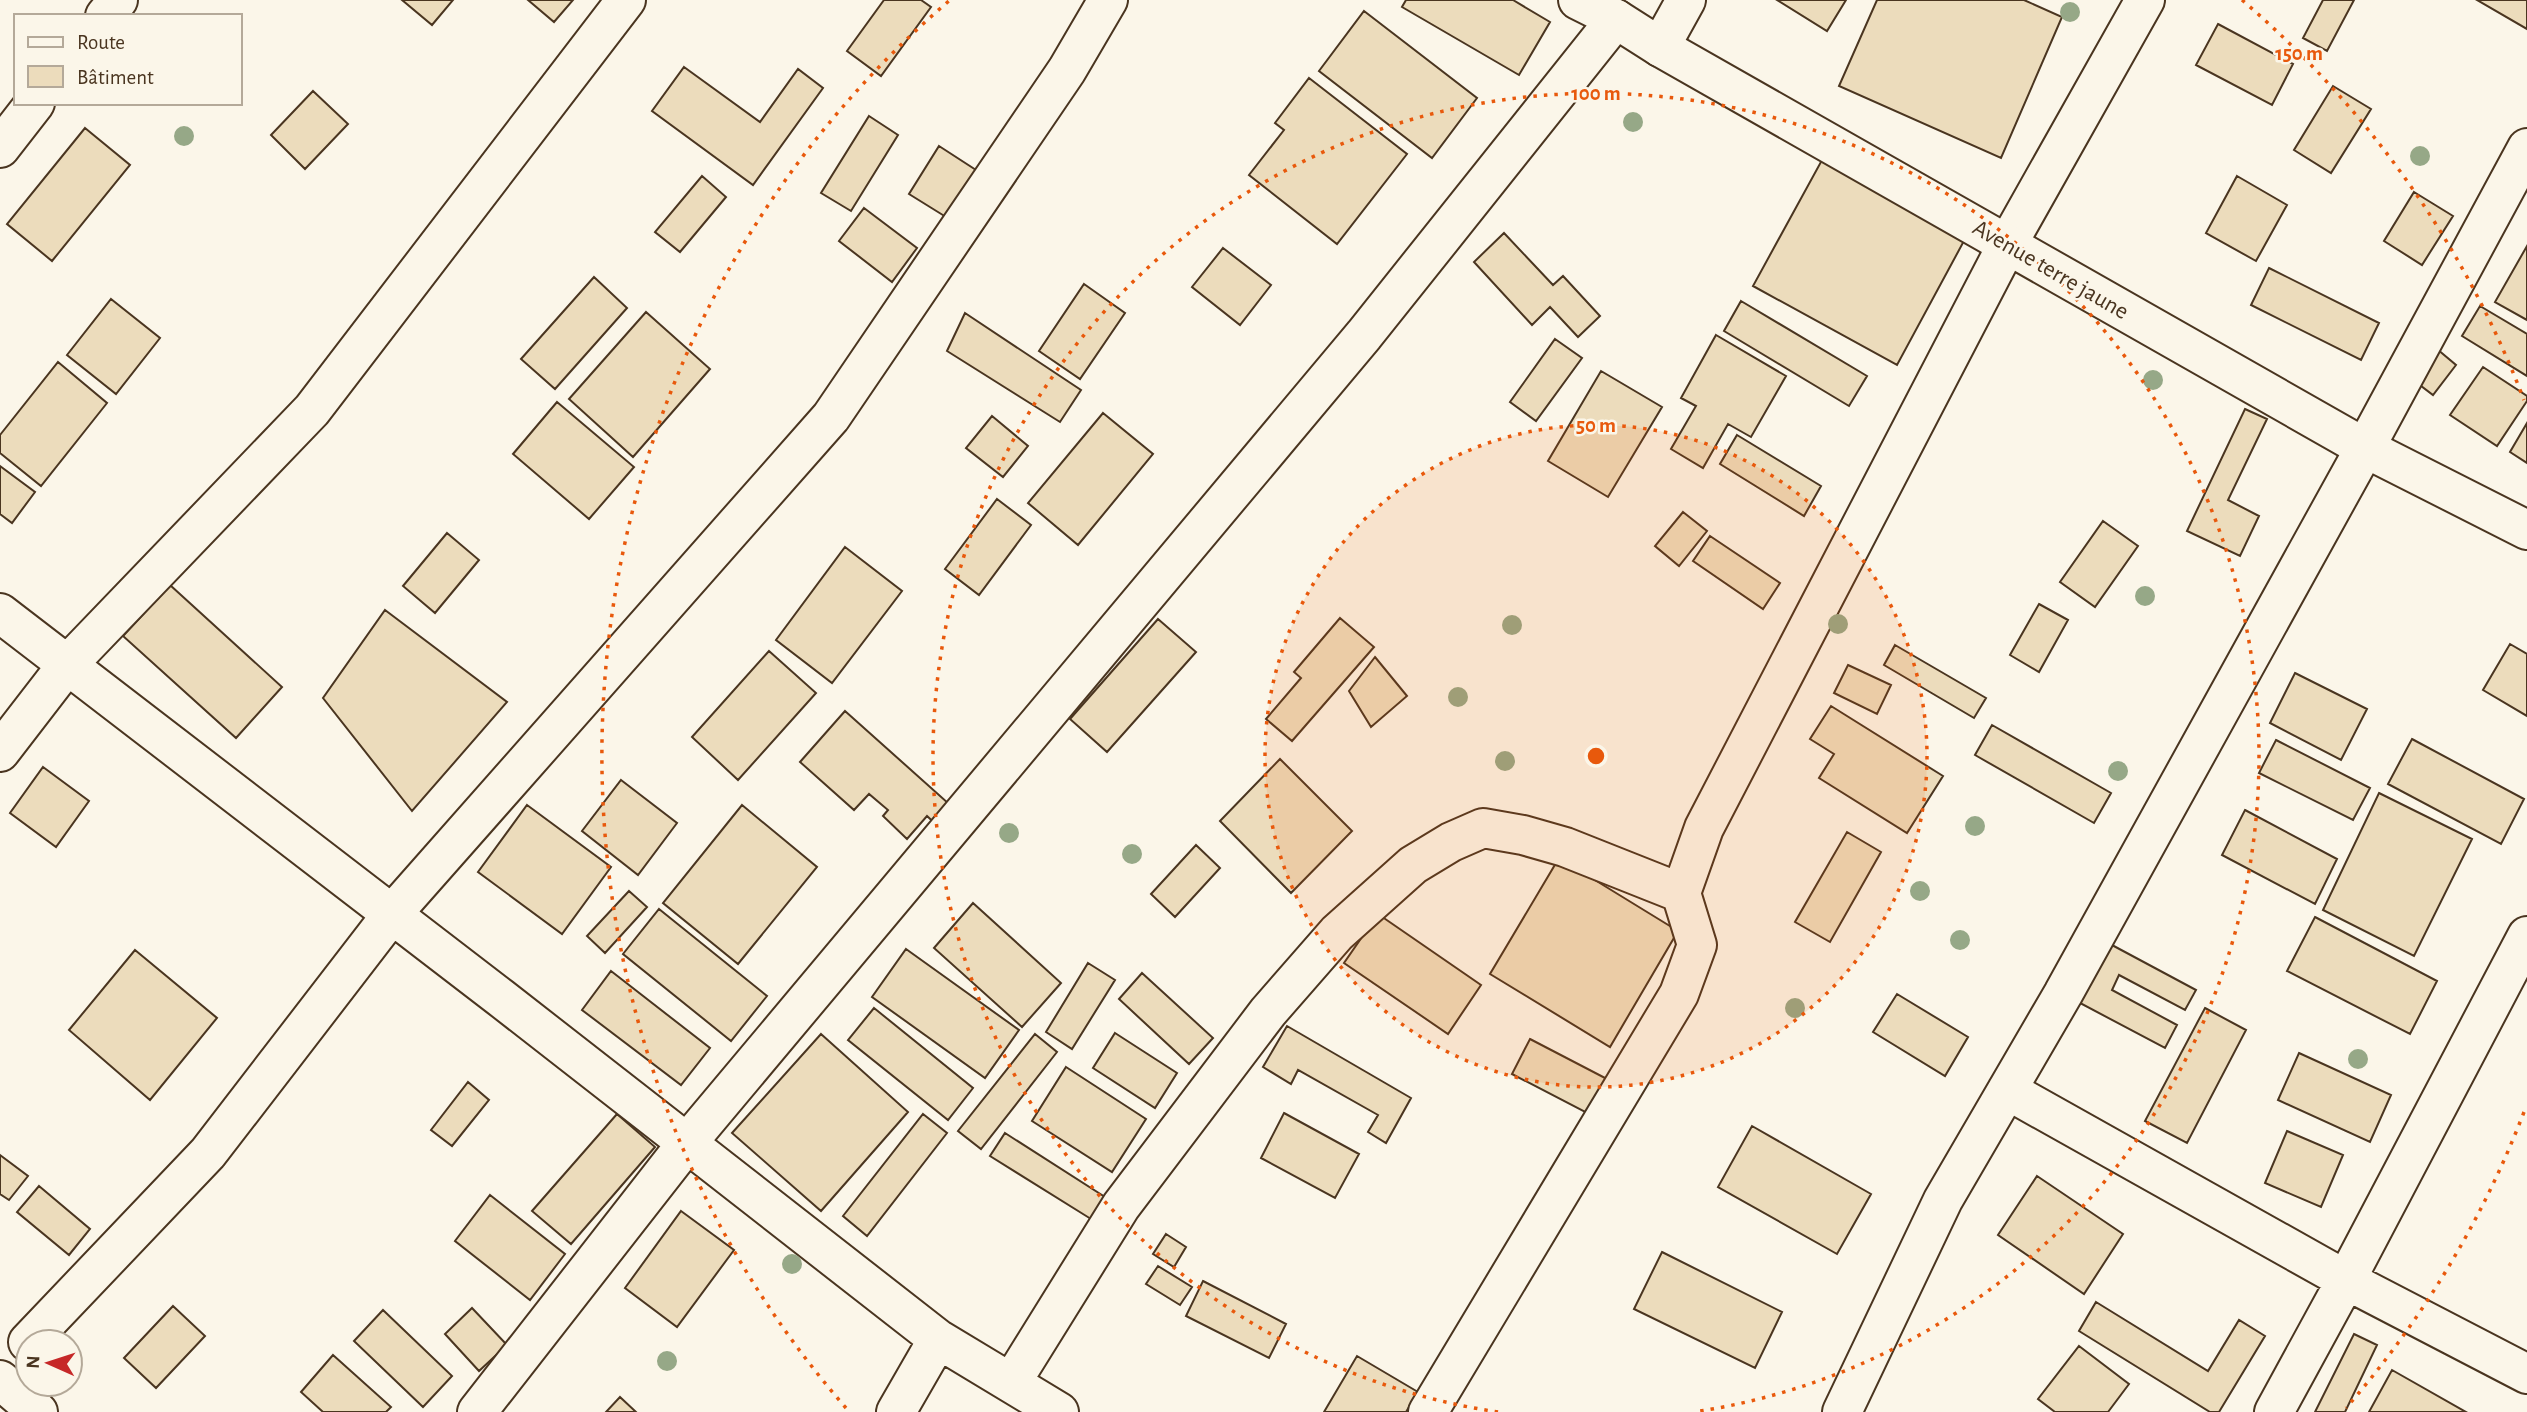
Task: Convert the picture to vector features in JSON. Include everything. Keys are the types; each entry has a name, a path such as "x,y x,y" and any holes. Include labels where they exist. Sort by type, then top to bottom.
{"street":[{"path":"107,14 118,0"},
{"path":"0,752 67,665 312,410 626,0"},
{"path":"41,1328 208,1153 392,914 831,417 1067,70 1108,0"},
{"name":"Avenue terre jaune","path":"1578,0 1616,19 1660,47 2365,448 2527,530"},
{"path":"1660,47 1686,0"},
{"path":"1428,1412 1679,994 1697,945 1681,894 1704,828 2007,244 2145,0"},
{"path":"477,1412 687,1143 1364,335 1616,19"},
{"path":"0,148 33,105"},
{"path":"1842,1412 1943,1200 2076,970 2365,448 2527,148"},
{"path":"0,613 938,1339 1059,1412"},
{"path":"1011,1383 1121,1206 1268,1012 1337,933 1413,865 1451,842 1483,828 1523,835 1565,847 1681,894"},
{"path":"2274,1412 2527,936"},
{"path":"2007,1090 2346,1280 2527,1374"},
{"path":"897,1412 938,1339"},
{"path":"0,1371 14,1356"},
{"path":"0,1380 38,1412"}],"building":[{"path":"402,0 453,0 432,25"},
{"path":"528,0 573,0 554,22"},
{"path":"884,0 921,0 931,7 881,76 847,51"},
{"path":"1406,0 1513,0 1550,22 1519,75 1402,7"},
{"path":"1777,0 1846,0 1827,31"},
{"path":"1877,0 2024,0 2062,17 2001,158 1839,86"},
{"path":"2323,0 2354,0 2327,51 2303,38"},
{"path":"2477,0 2527,0 2527,29"},
{"path":"1364,11 1477,98 1432,158 1319,71"},
{"path":"2218,24 2293,64 2272,105 2196,65"},
{"path":"684,67 760,122 798,69 823,88 753,185 652,111"},
{"path":"1309,78 1407,154 1337,244 1249,175 1284,130 1275,123"},
{"path":"2333,86 2371,109 2331,173 2294,150"},
{"path":"313,91 348,124 305,169 271,135"},
{"path":"869,116 898,135 851,211 821,193"},
{"path":"85,128 130,165 52,261 7,224"},
{"path":"939,146 976,170 946,217 909,194"},
{"path":"1822,160 1965,239 1897,365 1753,286"},
{"path":"702,176 726,197 680,252 655,232"},
{"path":"2237,176 2287,205 2256,261 2206,233"},
{"path":"2414,192 2453,216 2422,265 2384,241"},
{"path":"864,208 917,248 892,282 839,241"},
{"path":"1504,233 1553,285 1563,276 1600,316 1578,337 1550,307 1532,325 1474,262"},
{"path":"2527,246 2527,320 2495,302"},
{"path":"1223,248 1271,285 1240,325 1192,287"},
{"path":"2269,268 2379,323 2361,360 2251,305"},
{"path":"594,277 627,308 555,389 521,359"},
{"path":"1084,284 1125,313 1080,379 1039,351"},
{"path":"111,299 160,338 116,394 67,355"},
{"path":"1741,301 1867,376 1849,406 1724,331"},
{"path":"2480,306 2527,334 2527,376 2462,336"},
{"path":"646,312 710,369 633,457 569,399"},
{"path":"965,313 1081,390 1060,422 947,351"},
{"path":"1716,335 1786,376 1751,437 1728,424 1703,468 1671,449 1696,406 1681,398"},
{"path":"1555,339 1582,358 1536,421 1510,402"},
{"path":"2437,349 2456,365 2433,395 2412,379"},
{"path":"58,362 107,403 41,486 0,453 0,435"},
{"path":"2483,367 2527,396 2527,401 2497,446 2450,415"},
{"path":"1601,371 1662,407 1608,497 1548,461"},
{"path":"557,402 634,467 589,519 513,454"},
{"path":"2245,409 2267,419 2228,500 2259,516 2240,556 2187,531"},
{"path":"1103,413 1153,454 1078,545 1028,503"},
{"path":"992,416 1028,446 1003,477 966,448"},
{"path":"2527,423 2527,463 2510,452"},
{"path":"1737,435 1821,486 1804,516 1720,464"},
{"path":"0,466 35,492 12,523 0,514"},
{"path":"997,499 1031,525 979,595 945,569"},
{"path":"1683,512 1707,531 1679,566 1655,546"},
{"path":"2103,521 2138,546 2095,607 2060,582"},
{"path":"447,533 479,560 435,613 403,586"},
{"path":"1710,536 1780,583 1763,609 1693,561"},
{"path":"845,547 902,591 832,683 776,640"},
{"path":"170,585 282,687 236,738 123,636"},
{"path":"2039,604 2068,620 2039,672 2010,655"},
{"path":"385,610 507,702 412,811 323,698"},
{"path":"1340,618 1374,647 1292,741 1266,719 1301,678 1294,672"},
{"path":"1158,619 1196,652 1107,752 1070,719"},
{"path":"2510,644 2527,654 2527,716 2483,690"},
{"path":"1895,645 1986,698 1974,718 1884,665"},
{"path":"769,651 816,693 738,780 692,737"},
{"path":"1375,657 1407,696 1371,727 1349,691"},
{"path":"1848,665 1891,685 1877,714 1834,693"},
{"path":"2295,673 2367,709 2341,760 2270,723"},
{"path":"1831,706 1943,776 1907,833 1819,778 1834,754 1810,739"},
{"path":"845,711 958,812 942,830 927,816 907,839 883,816 888,810 869,794 854,810 800,762"},
{"path":"1992,725 2111,793 2094,823 1975,755"},
{"path":"2412,739 2524,799 2501,844 2388,784"},
{"path":"2276,740 2370,788 2353,820 2259,773"},
{"path":"1280,759 1352,831 1291,893 1220,821"},
{"path":"43,767 89,801 56,847 10,813"},
{"path":"621,780 677,823 638,875 582,831"},
{"path":"2379,793 2472,839 2414,956 2323,910"},
{"path":"527,805 611,867 562,934 478,872"},
{"path":"742,805 817,867 738,964 663,903"},
{"path":"2245,810 2337,859 2315,904 2222,855"},
{"path":"1847,832 1881,852 1830,942 1795,922"},
{"path":"1196,845 1220,868 1175,917 1151,894"},
{"path":"1559,858 1678,931 1610,1047 1490,974"},
{"path":"629,891 647,907 605,953 587,936"},
{"path":"973,903 1061,983 1022,1027 934,948"},
{"path":"659,909 767,996 731,1041 623,954"},
{"path":"1378,914 1481,985 1448,1034 1344,963"},
{"path":"2315,917 2437,981 2410,1034 2287,971"},
{"path":"2097,937 2196,990 2185,1010 2119,975 2112,990 2177,1025 2165,1048 2065,995"},
{"path":"906,949 1019,1030 985,1078 872,997"},
{"path":"135,950 217,1018 150,1100 69,1030"},
{"path":"1088,963 1115,980 1072,1049 1046,1032"},
{"path":"611,971 710,1048 681,1085 582,1010"},
{"path":"1142,973 1213,1038 1189,1064 1119,999"},
{"path":"1897,994 1968,1037 1945,1076 1873,1032"},
{"path":"874,1008 973,1088 948,1120 848,1040"},
{"path":"2205,1008 2246,1030 2187,1143 2145,1121"},
{"path":"1287,1026 1411,1098 1386,1143 1368,1132 1378,1115 1298,1070 1291,1084 1263,1067"},
{"path":"1115,1033 1177,1073 1155,1108 1093,1068"},
{"path":"821,1034 908,1112 821,1211 732,1133"},
{"path":"1035,1034 1057,1052 981,1149 958,1131"},
{"path":"1530,1039 1607,1079 1589,1114 1512,1074"},
{"path":"2299,1053 2391,1095 2370,1142 2278,1100"},
{"path":"1066,1067 1146,1119 1112,1172 1032,1121"},
{"path":"468,1082 489,1100 452,1146 431,1130"},
{"path":"1284,1113 1359,1154 1335,1198 1261,1158"},
{"path":"617,1114 655,1147 571,1244 532,1211"},
{"path":"923,1114 947,1133 867,1236 843,1216"},
{"path":"1752,1126 1871,1194 1837,1254 1718,1187"},
{"path":"2287,1131 2343,1155 2321,1207 2265,1183"},
{"path":"1005,1133 1105,1197 1091,1219 990,1156"},
{"path":"0,1155 28,1176 9,1200 0,1194"},
{"path":"2037,1176 2123,1234 2084,1294 1998,1235"},
{"path":"39,1186 90,1229 69,1255 17,1212"},
{"path":"490,1195 565,1254 530,1300 455,1241"},
{"path":"681,1211 734,1250 677,1327 625,1288"},
{"path":"1166,1234 1186,1247 1174,1267 1153,1254"},
{"path":"1662,1252 1782,1312 1755,1368 1634,1309"},
{"path":"1158,1266 1192,1287 1180,1305 1146,1284"},
{"path":"1203,1281 1286,1324 1269,1358 1186,1316"},
{"path":"2096,1302 2208,1371 2239,1320 2265,1336 2219,1412 2210,1412 2079,1331"},
{"path":"173,1306 205,1336 156,1388 124,1358"},
{"path":"472,1308 507,1345 479,1371 445,1334"},
{"path":"383,1310 452,1376 423,1407 354,1341"},
{"path":"2354,1334 2377,1345 2345,1412 2315,1412"},
{"path":"2079,1346 2129,1384 2108,1412 2055,1412 2038,1399"},
{"path":"333,1355 391,1407 386,1412 323,1412 301,1392"},
{"path":"1357,1356 1418,1392 1406,1412 1324,1412"},
{"path":"2392,1370 2466,1412 2369,1412"},
{"path":"620,1397 636,1412 606,1412"}]}
